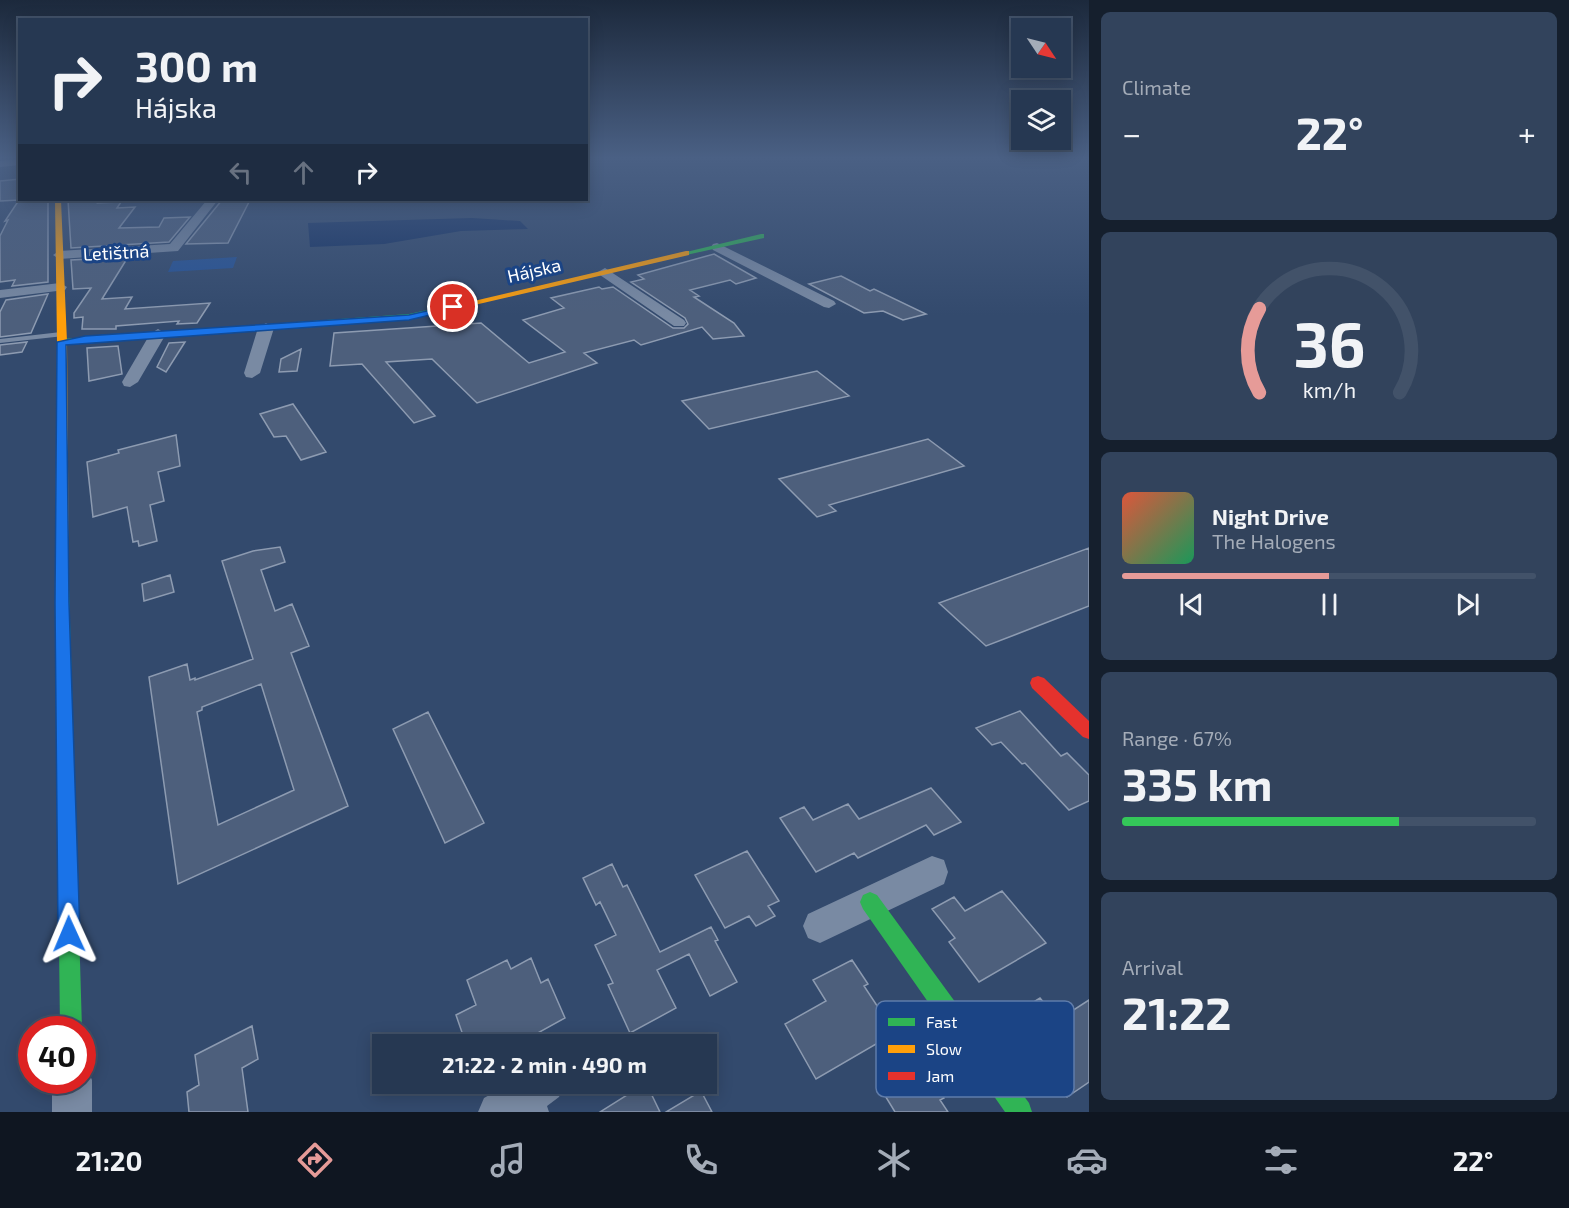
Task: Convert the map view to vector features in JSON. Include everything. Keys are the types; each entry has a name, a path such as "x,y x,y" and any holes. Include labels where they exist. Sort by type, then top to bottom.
{"street":[{"name":"Letištná","path":"58,211 62,615 71,1016"},
{"name":"Letištná","path":"59,255 174,248 203,211"},
{"name":"Hájska","path":"61,338 266,328 409,317 761,237"},
{"path":"717,247 835,302 805,311"},
{"path":"605,272 679,323"},
{"path":"0,294 60,287"},
{"path":"252,373 266,328"},
{"path":"130,382 158,334"},
{"path":"1038,683 1089,732"},
{"path":"820,926 932,872"},
{"path":"870,902 941,1001"},
{"path":"72,1094 72,1112"},
{"path":"1009,1097 1020,1112"}],"lane":[{"path":"0,341 61,338"}],"shaded area":[{"path":"472,218 520,221 528,229 461,231 384,244 310,247 308,223"},
{"path":"237,257 233,268 168,272 173,261"}],"building":[{"path":"12,211 48,211 48,282 12,286 15,280 0,282 0,236 8,220 5,221"},
{"path":"69,211 132,211 119,228 159,227 164,218 190,217 169,242 71,248"},
{"path":"213,211 244,211 228,243 186,244"},
{"path":"714,254 756,278 736,284 730,280 690,290 699,296 694,297 734,323 744,336 713,339 702,327 641,345 634,340 584,353 597,363 477,403 432,359 386,362 435,416 414,423 362,364 330,366 334,333 481,323 529,363 565,352 523,320 564,308 551,298 599,287 602,289 613,287 673,328 684,328 688,324 685,318 631,282 644,279 638,275"},
{"path":"128,257 102,299 132,297 125,309 210,303 197,323 177,324 179,321 116,326 116,329 82,329 83,317 74,318 74,313 91,288 73,289 71,260"},
{"path":"841,276 870,291 874,289 926,314 903,320 883,311 864,313 809,284"},
{"path":"48,294 31,333 0,337 0,312 6,300"},
{"path":"27,342 22,352 0,355 0,345"},
{"path":"185,342 166,372 157,367 169,343"},
{"path":"118,346 122,374 89,381 87,348"},
{"path":"301,349 297,371 279,372 281,359"},
{"path":"817,371 849,396 709,429 682,401"},
{"path":"293,404 326,452 301,460 286,436 274,437 260,414"},
{"path":"176,435 180,466 158,472 164,501 150,505 157,541 139,546 138,541 133,542 127,507 93,517 87,462 119,453 118,450"},
{"path":"928,439 964,466 829,505 836,511 817,517 779,479"},
{"path":"280,547 285,562 261,570 275,611 292,604 309,646 291,653 348,806 178,884 149,677 187,664 190,680 195,678 195,680 253,659 222,561 253,551","holes":["261,684 294,790 218,825 197,712 202,710 202,707"]},
{"path":"1089,548 1089,606 986,646 939,603"},
{"path":"170,575 174,592 144,601 142,584"},
{"path":"1020,711 1061,756 1067,753 1089,775 1089,801 1069,810 1025,763 1022,764 1001,742 992,745 976,728"},
{"path":"428,712 484,823 445,843 393,729"},
{"path":"931,788 961,822 934,835 926,825 858,858 854,853 816,872 780,818 804,807 813,820 848,804 859,819"},
{"path":"747,851 779,901 768,906 775,916 756,926 749,916 725,928 695,875"},
{"path":"612,864 623,887 627,885 660,952 711,927 718,940 715,941 737,982 710,996 689,954 657,970 676,1008 630,1033 608,985 613,983 595,945 616,935 600,902 596,905 583,878"},
{"path":"1002,891 1046,943 979,982 949,942 955,938 932,909 954,897 965,911"},
{"path":"531,958 541,983 548,979 565,1018 536,1034 463,1034 456,1015 476,1005 467,980 507,960 511,969"},
{"path":"852,960 868,984 864,986 876,1004 876,1044 816,1079 785,1024 826,1001 813,980"},
{"path":"1089,1000 1089,1082 1074,1092 1074,1010"},
{"path":"252,1026 258,1059 242,1068 248,1112 189,1112 187,1092 199,1085 195,1055"},
{"path":"629,1094 651,1094 660,1112 600,1112"},
{"path":"696,1094 703,1094 712,1112 666,1112"},
{"path":"886,1097 943,1097 940,1100 948,1112 895,1112"}],"traffic: fast":[{"path":"686,253 761,236"},
{"path":"62,342 409,317 427,313"},
{"path":"62,588 71,1016"},
{"path":"870,902 941,1001"},
{"path":"1009,1097 1020,1112"}],"traffic: slow":[{"path":"58,211 62,342 62,588"},
{"path":"427,313 686,253"}],"traffic: jam":[{"path":"1038,683 1089,732"}],"route":[{"path":"69,934 62,603 62,342 409,317 453,307"}]}
